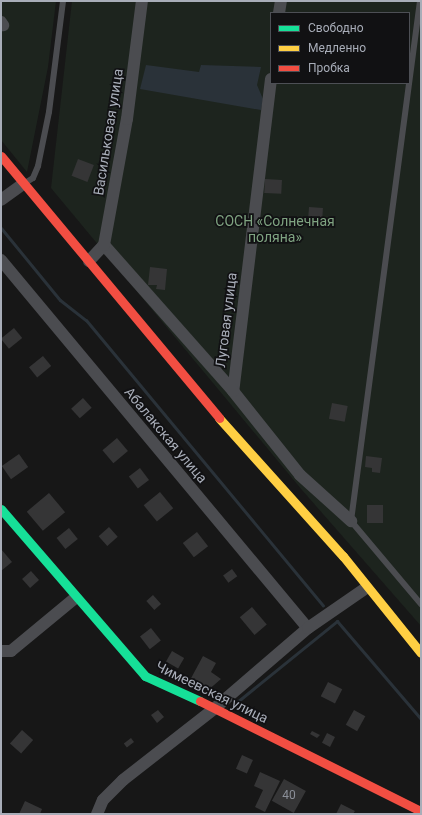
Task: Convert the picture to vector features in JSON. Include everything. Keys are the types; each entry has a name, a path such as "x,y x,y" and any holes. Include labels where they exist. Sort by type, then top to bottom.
{"street":[{"name":"Васильковая улица","path":"104,245 127,120 142,1"},
{"path":"279,12 281,1"},
{"name":"Луговая улица","path":"232,391 270,84"},
{"path":"1,156 227,428 343,556 366,588 421,653"},
{"path":"1,200 23,184"},
{"path":"89,261 104,245 232,391 300,475 351,521"},
{"name":"Абалакская улица","path":"1,260 308,628"},
{"name":"Чимеевская улица","path":"1,508 75,598 145,676 216,708 421,811"},
{"path":"97,814 103,800 123,780 216,708 308,628 366,588"},
{"path":"1,651 11,651 75,598"}],"lane":[{"path":"23,184 33,178 38,166 49,112 63,1"},
{"path":"410,76 420,1"},
{"path":"409,84 351,521 421,604"}],"green space":[{"path":"1,1 56,1 48,67 27,172 1,140"},
{"name":"СОСН «Солнечная поляна»","path":"72,1 421,1 421,626 302,490 51,188"}],"shaded area":[{"path":"146,65 199,72 201,65 261,67 257,85 263,99 261,110 140,89"}],"building":[{"path":"78,159 94,165 87,182 72,176"},
{"path":"265,179 282,180 281,194 264,193"},
{"path":"309,207 323,208 322,226 308,225"},
{"path":"150,267 167,269 165,290 156,289 157,285 148,285"},
{"path":"14,328 22,338 9,349 1,339"},
{"path":"43,356 51,366 37,377 29,367"},
{"path":"83,398 92,408 80,418 71,409"},
{"path":"332,403 348,406 345,422 329,419"},
{"path":"117,438 128,451 113,463 102,450"},
{"path":"19,454 28,467 11,479 2,466"},
{"path":"366,456 382,458 380,473 372,472 372,468 365,467"},
{"path":"140,468 149,480 138,488 129,476"},
{"path":"160,492 173,508 157,522 144,505"},
{"path":"49,493 65,512 43,531 27,512"},
{"path":"367,505 383,505 383,523 367,523"},
{"path":"109,527 118,537 107,546 99,536"},
{"path":"69,528 78,539 65,549 57,538"},
{"path":"197,532 208,546 194,557 183,543"},
{"path":"1,549 12,562 1,571"},
{"path":"232,569 237,576 228,583 223,575"},
{"path":"31,571 39,580 30,588 22,579"},
{"path":"153,595 161,604 154,610 146,601"},
{"path":"252,607 267,625 255,635 240,617"},
{"path":"151,628 161,641 150,649 140,637"},
{"path":"172,651 184,658 178,668 166,661"},
{"path":"203,656 216,663 211,672 221,679 207,691 189,682"},
{"path":"328,682 342,689 335,704 321,696"},
{"path":"158,710 164,717 157,723 151,715"},
{"path":"354,710 365,716 357,731 346,725"},
{"path":"22,730 33,740 21,753 10,743"},
{"path":"312,731 320,735 317,738 310,734"},
{"path":"327,733 335,737 330,747 322,743"},
{"path":"131,738 134,742 127,747 124,743"},
{"path":"242,755 253,760 247,774 236,769"},
{"path":"260,772 280,781 265,812 255,807 263,790 254,786"},
{"path":"284,779 306,791 294,813 272,801"},
{"path":"25,801 42,809 40,814 19,814"},
{"path":"341,804 355,811 353,814 336,814"}],"waterway":[{"path":"1,228 60,300 86,320 323,605"},
{"path":"237,702 337,621 421,719"}],"traffic: fast":[{"path":"1,509 145,676 200,701"}],"traffic: slow":[{"path":"219,418 343,556 421,653"}],"traffic: jam":[{"path":"1,156 219,418"},
{"path":"200,701 421,811"}]}
